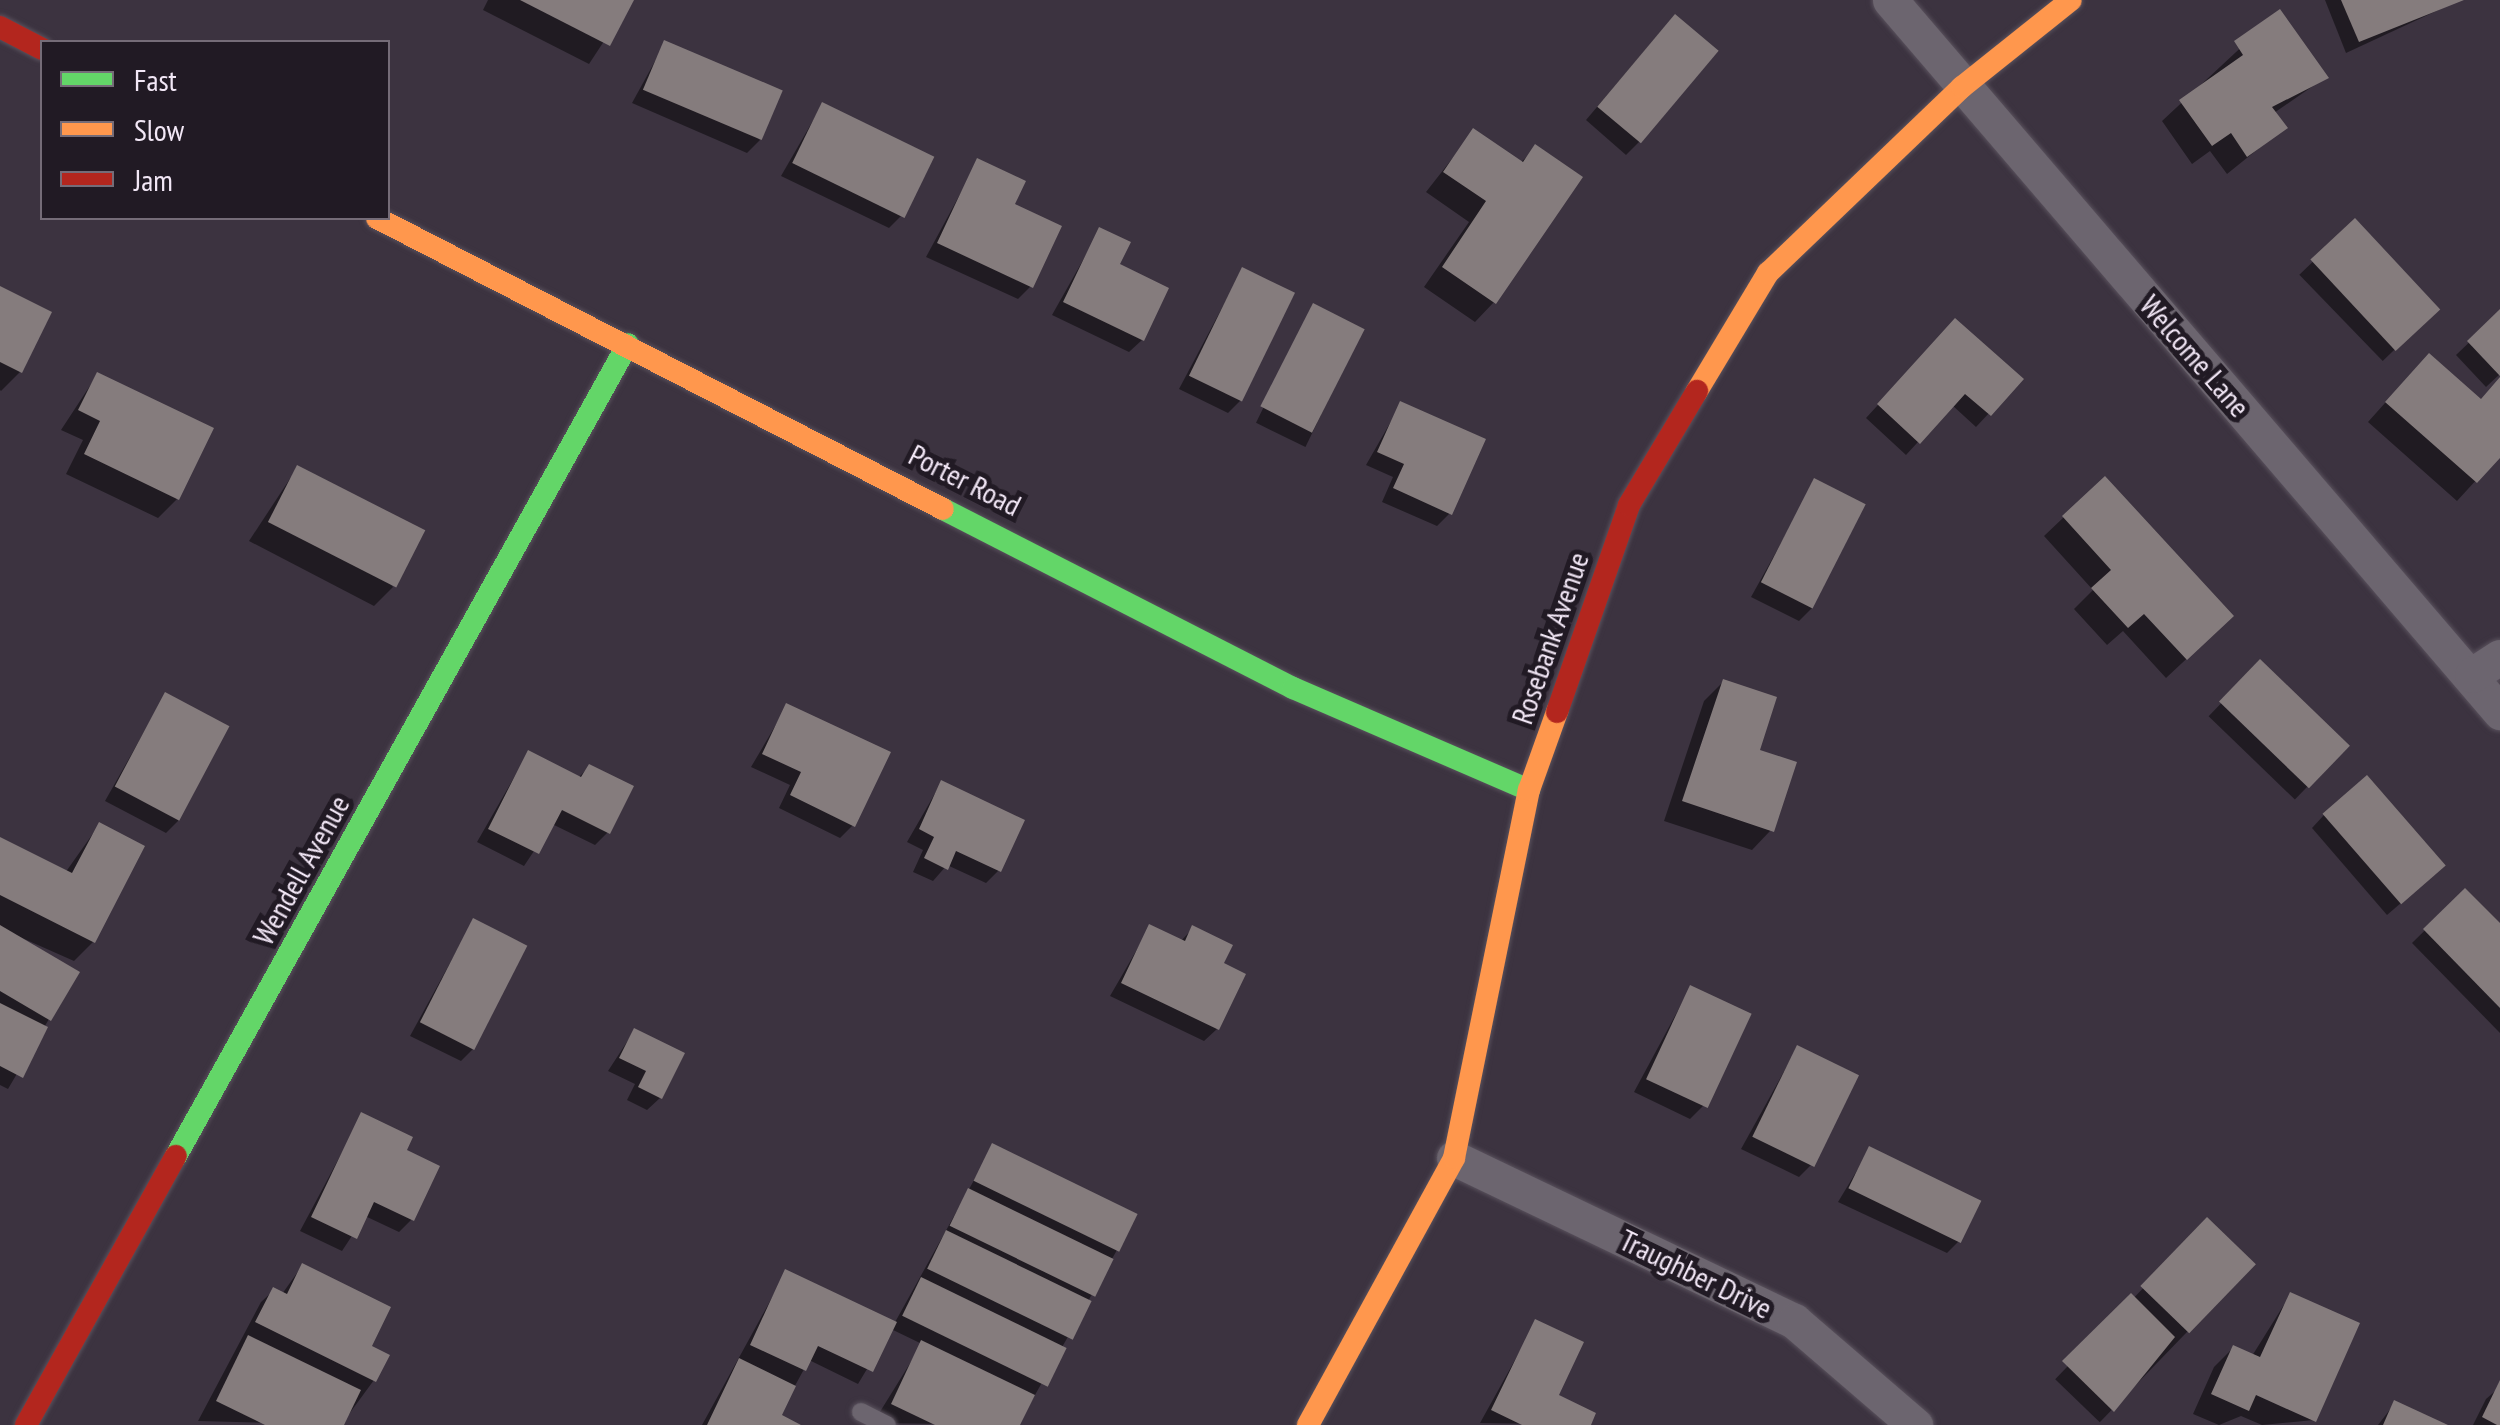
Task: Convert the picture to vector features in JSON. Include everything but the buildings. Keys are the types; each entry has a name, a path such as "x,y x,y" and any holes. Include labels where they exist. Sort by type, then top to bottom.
{"street":[{"name":"Welcome Lane","path":"1890,0 1962,86 2486,666 2500,712"},
{"name":"Rosebank Avenue","path":"1308,1425 1454,1158 1529,790 1629,505 1768,273 1962,86 2071,0"},
{"path":"0,27 40,48"},
{"name":"Porter Road","path":"381,220 1292,688 1529,790"},
{"name":"Wendell Avenue","path":"26,1425 628,344"},
{"name":"Traughber Drive","path":"1454,1158 1794,1322 1915,1425"}],"lane":[{"path":"861,1412 886,1425"}],"traffic: fast":[{"path":"176,1156 628,344"},
{"path":"943,509 1293,688 1529,790"}],"traffic: slow":[{"path":"1697,391 1768,273 1962,87 2071,0"},
{"path":"381,220 943,509"},
{"path":"1308,1425 1454,1158 1529,790 1557,712"}],"traffic: jam":[{"path":"0,27 40,48"},
{"path":"1557,712 1629,505 1697,391"},
{"path":"26,1425 176,1156"}]}
